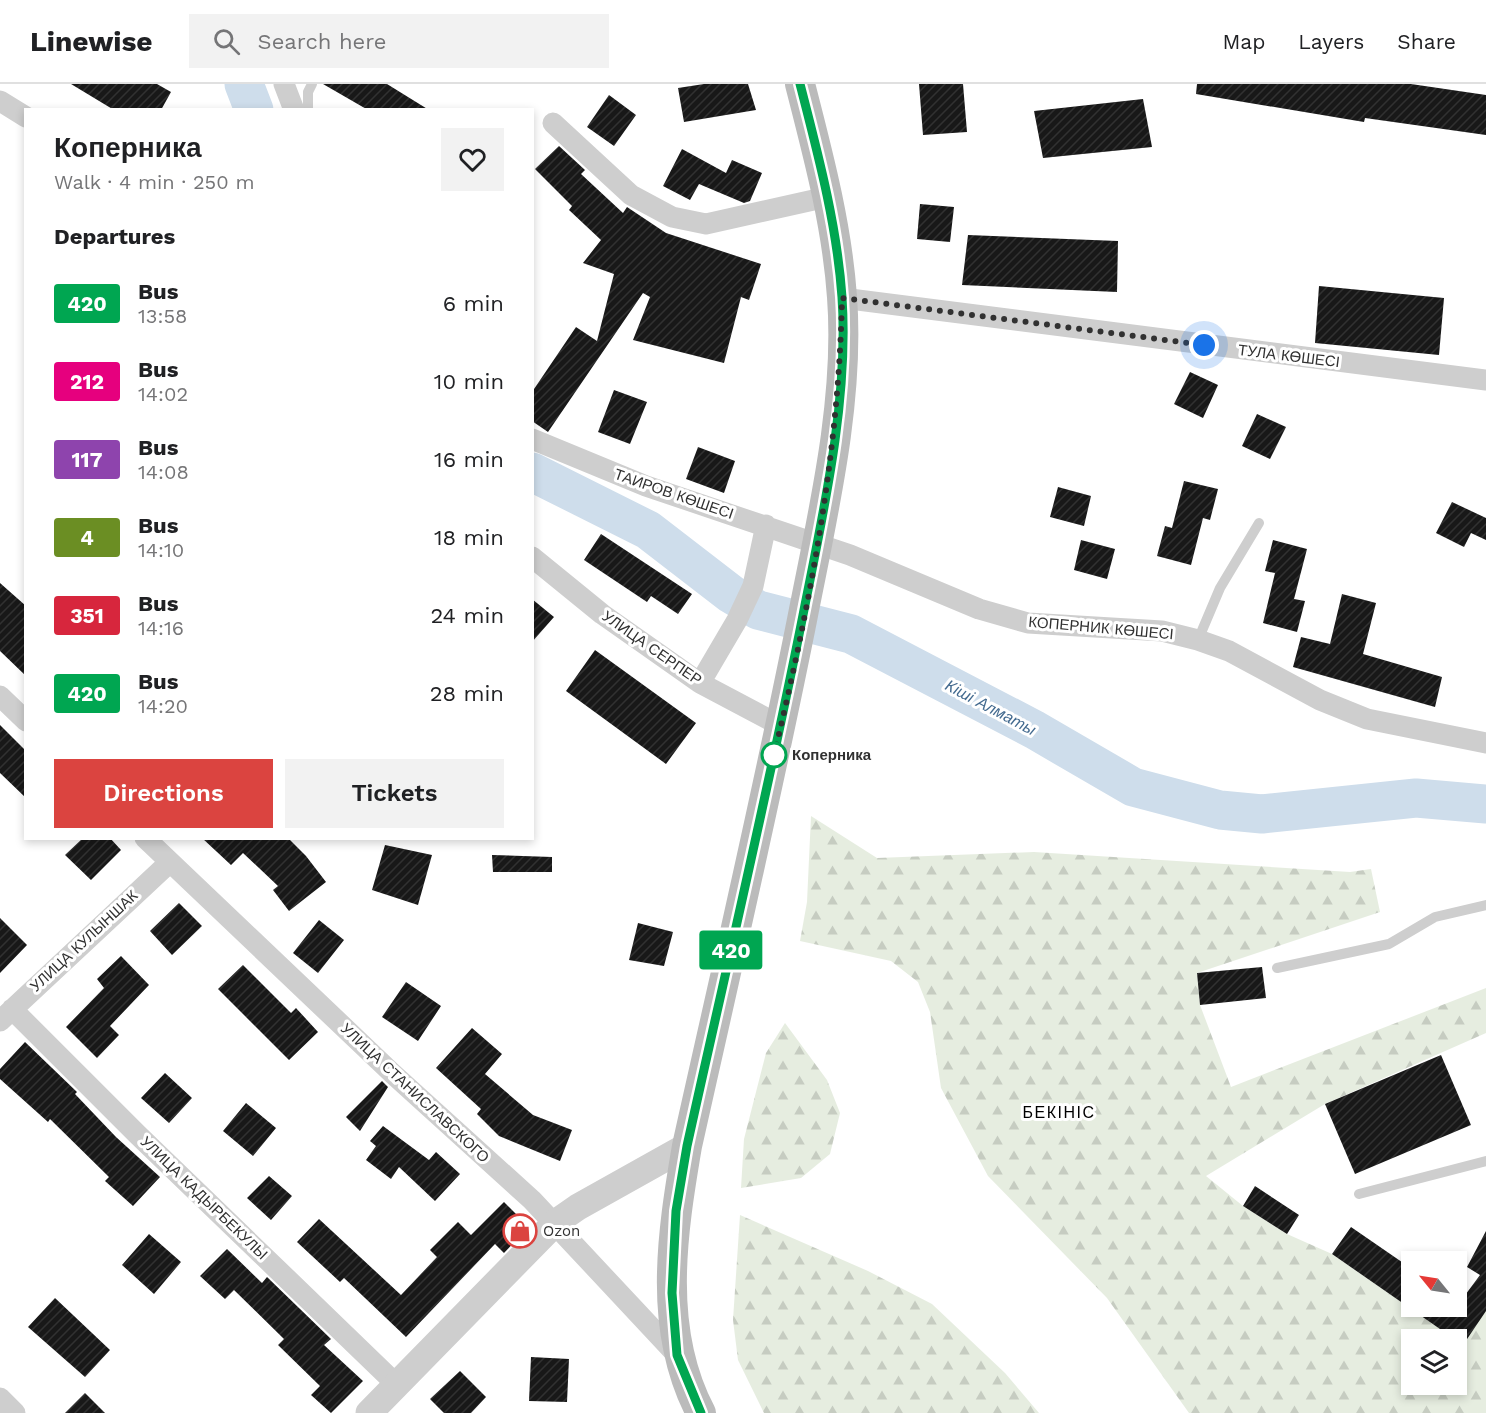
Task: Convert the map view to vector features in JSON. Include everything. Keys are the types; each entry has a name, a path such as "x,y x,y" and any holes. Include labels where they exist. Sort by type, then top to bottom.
{"main road":[{"path":"701,1413 677,1355 672,1293 676,1211 687,1146 781,726 818,543 836,423 841,370 842,298 827,197 800,84"}],"street":[{"path":"284,84 293,108"},
{"path":"0,101 24,116"},
{"path":"553,123 631,195 672,217 706,224 827,197"},
{"name":"ТУЛА КӨШЕСІ","path":"842,298 1486,380"},
{"name":"ТАИРОВ КӨШЕСІ","path":"534,441 646,486 818,543"},
{"path":"700,683 737,620 753,586 766,525"},
{"name":"КОПЕРНИК КӨШЕСІ","path":"818,543 920,582 979,609 1028,623 1162,631 1198,640 1228,651 1320,700 1367,719 1486,743"},
{"name":"УЛИЦА СЕРПЕР","path":"534,559 602,614 700,683 781,726"},
{"path":"0,696 24,719"},
{"name":"УЛИЦА СТАНИСЛАВСКОГО","path":"147,840 555,1224 677,1355"},
{"name":"УЛИЦА КУЛЫНШАК","path":"6,1015 170,862"},
{"name":"УЛИЦА КАДЫРБЕКУЛЫ","path":"6,1015 138,1135 397,1385"},
{"path":"369,1413 555,1224 578,1207 687,1146"},
{"path":"0,1398 15,1413"}],"lane":[{"path":"308,108 308,92 312,84"},
{"path":"1198,640 1220,588 1259,523"},
{"path":"1277,968 1389,944 1435,917 1486,905"},
{"path":"1359,1194 1486,1161"}],"green space":[{"path":"811,816 877,858 1034,852 1350,872 1371,869 1380,912 1197,973 1200,1005 1231,1087 1486,988 1486,1033 1325,1104 1206,1176 1243,1206 1287,1234 1332,1254 1401,1302 1401,1317 1423,1317 1441,1329 1401,1329 1401,1395 1467,1395 1467,1330 1486,1311 1486,1413 1189,1413 1107,1298 988,1176 941,1088 930,1012 918,982 891,961 800,941 807,902"},
{"path":"785,1023 827,1080 840,1113 830,1154 801,1178 741,1188 744,1139 766,1053"},
{"path":"740,1215 868,1271 932,1304 1005,1373 1039,1413 764,1413 738,1360 733,1320"}],"building":[{"path":"71,84 157,84 171,92 162,108 111,108"},
{"path":"323,84 387,84 426,108 365,108"},
{"path":"704,84 748,84 756,110 684,122 678,88"},
{"path":"919,84 963,84 967,132 923,135"},
{"path":"1197,84 1411,84 1486,95 1486,135 1365,118 1364,122 1196,94"},
{"path":"609,95 636,115 614,146 587,127"},
{"path":"1143,99 1152,147 1043,158 1034,111"},
{"path":"559,146 585,170 581,174 623,213 627,207 666,233 761,264 749,300 741,297 724,363 633,340 650,297 643,293 548,432 534,422 534,389 576,327 597,341 614,274 583,263 601,240 569,210 572,206 535,169"},
{"path":"682,149 726,173 732,160 762,173 750,201 744,203 699,184 690,200 663,186"},
{"path":"920,204 954,207 950,242 917,239"},
{"path":"968,235 1118,241 1117,292 962,285"},
{"path":"1319,286 1444,298 1439,355 1315,343"},
{"path":"1190,372 1218,385 1203,418 1174,404"},
{"path":"614,390 647,402 630,444 598,432"},
{"path":"1257,414 1286,427 1270,459 1242,446"},
{"path":"698,447 735,461 724,493 686,479"},
{"path":"1184,481 1218,489 1210,520 1203,518 1191,565 1157,556 1165,526 1172,528"},
{"path":"1058,487 1091,496 1084,526 1050,517"},
{"path":"1452,502 1486,518 1486,540 1471,533 1464,547 1436,533"},
{"path":"601,534 692,594 678,614 651,596 647,602 584,560"},
{"path":"1081,540 1115,549 1107,579 1074,570"},
{"path":"1273,540 1307,549 1294,599 1305,601 1297,632 1263,623 1275,573 1265,571"},
{"path":"0,583 24,604 24,674 0,651"},
{"path":"1342,594 1376,603 1363,654 1442,677 1435,707 1293,667 1301,637 1330,644"},
{"path":"534,601 554,617 534,640"},
{"path":"595,650 696,723 666,764 566,691"},
{"path":"0,725 24,749 24,796 0,773"},
{"path":"81,840 112,840 121,850 91,880 65,855"},
{"path":"204,840 290,840 326,882 289,911 273,890 278,886 243,853 231,865"},
{"path":"385,845 432,855 418,905 372,890"},
{"path":"492,855 552,857 552,872 493,872"},
{"path":"179,903 202,926 172,955 150,931"},
{"path":"0,918 27,945 0,973"},
{"path":"319,920 344,940 318,973 293,953"},
{"path":"638,923 673,932 664,966 629,960"},
{"path":"121,956 149,985 110,1026 119,1035 97,1058 66,1027 104,988 97,979"},
{"path":"243,965 291,1013 296,1008 318,1032 289,1060 218,989"},
{"path":"1262,967 1266,998 1200,1005 1197,973"},
{"path":"406,982 441,1006 418,1041 382,1017"},
{"path":"472,1028 502,1054 485,1074 533,1115 572,1130 560,1161 499,1136 477,1114 481,1109 436,1068"},
{"path":"25,1042 77,1092 75,1094 116,1137 160,1177 133,1206 105,1181 109,1177 50,1119 48,1122 0,1079 0,1069"},
{"path":"1441,1055 1471,1125 1355,1174 1325,1104"},
{"path":"165,1073 192,1098 169,1123 141,1098"},
{"path":"382,1081 388,1087 360,1131 346,1117"},
{"path":"246,1103 276,1128 253,1156 223,1131"},
{"path":"383,1126 429,1160 436,1152 460,1174 435,1201 399,1167 391,1179 366,1160 376,1146 370,1141"},
{"path":"269,1176 292,1196 271,1220 247,1198"},
{"path":"1255,1186 1299,1215 1287,1234 1243,1206"},
{"path":"504,1202 529,1227 504,1253 495,1244 406,1337 344,1278 340,1282 297,1242 319,1219 401,1295 437,1257 430,1250 458,1222 471,1235"},
{"path":"1351,1227 1401,1261 1401,1302 1332,1254"},
{"path":"1486,1231 1486,1311 1467,1339 1467,1329 1440,1329 1423,1317 1467,1317 1467,1293 1480,1275 1467,1267"},
{"path":"149,1234 181,1262 154,1294 122,1265"},
{"path":"227,1249 262,1283 267,1277 331,1339 324,1345 363,1381 331,1413 311,1395 320,1386 278,1345 284,1339 234,1290 225,1299 200,1276"},
{"path":"55,1298 110,1350 85,1377 28,1327"},
{"path":"531,1357 569,1359 567,1402 529,1401"},
{"path":"460,1371 486,1397 471,1413 444,1413 430,1399"},
{"path":"85,1393 105,1413 65,1413"}],"waterway":[{"name":"Кіші Алматы","path":"244,84 253,108"},
{"name":"Кіші Алматы","path":"534,473 648,530 731,594 758,610 851,634 1035,730 1133,787 1220,810 1262,814 1416,798 1486,804"}],"bus line":[{"name":"420","path":"701,1413 677,1355 672,1293 676,1211 687,1146 781,726 818,543 836,423 841,370 842,298 835,240 800,84"}],"place":[{"name":"Коперника","path":"774,755"},
{"name":"Ozon","path":"520,1231"}],"district":[{"name":"БЕКІНІС","path":"1059,1112"}],"route":[{"path":"774,755 818,543 836,423 841,370 842,298 874,304 1204,345"}]}
